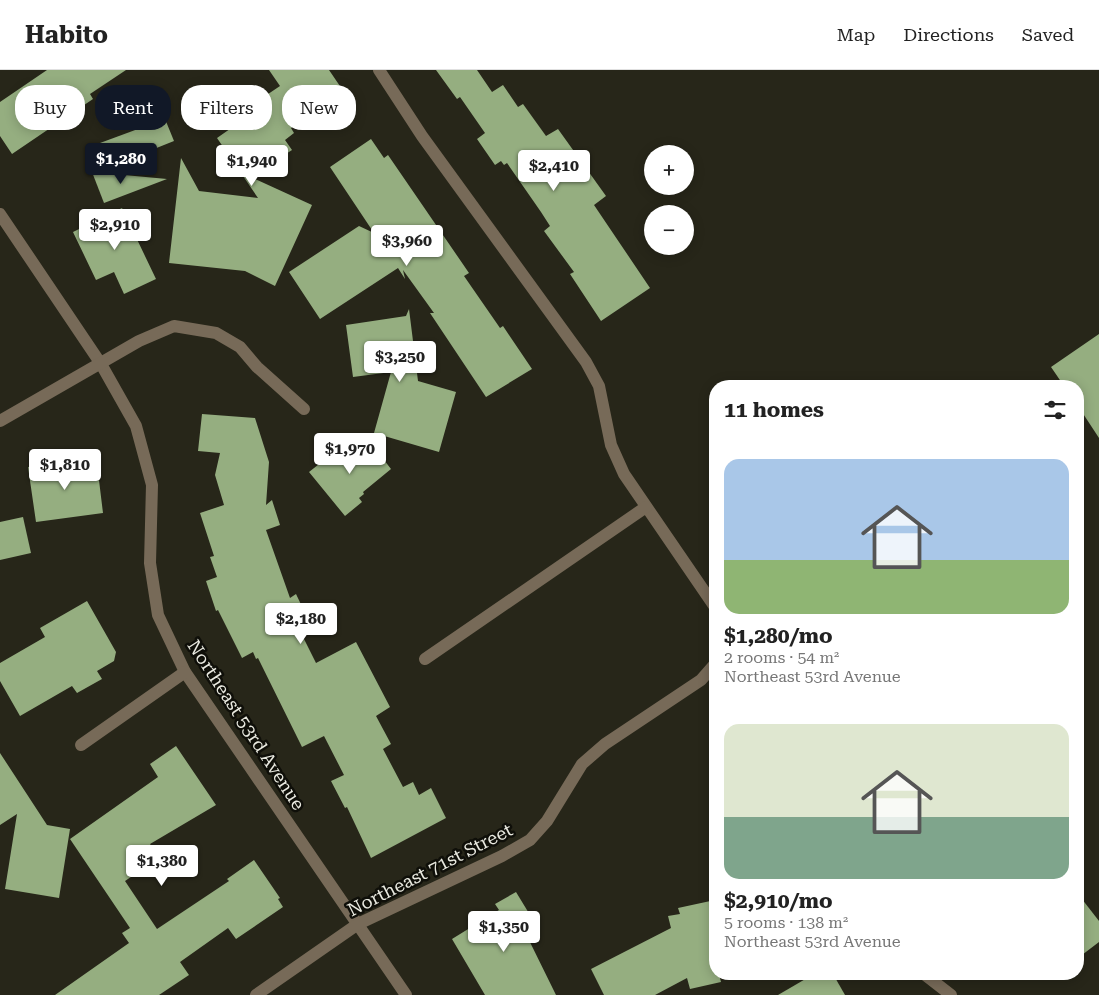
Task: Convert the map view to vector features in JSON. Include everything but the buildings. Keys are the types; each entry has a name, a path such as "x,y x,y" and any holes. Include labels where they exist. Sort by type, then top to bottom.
{"street":[{"path":"379,70 422,136 586,362 599,386 611,445 624,474 709,598"},
{"name":"Northeast 53rd Avenue","path":"0,214 101,364 136,426 152,486 150,563 158,615 185,672 406,995"},
{"path":"0,421 139,341 174,326 216,333 240,347 258,367 304,409"},
{"path":"425,659 646,507"},
{"name":"Northeast 71st Street","path":"256,995 358,924 502,856 530,840 548,821 582,764 605,744 701,680 709,671"},
{"path":"81,745 185,672"},
{"path":"932,980 951,995"}]}
